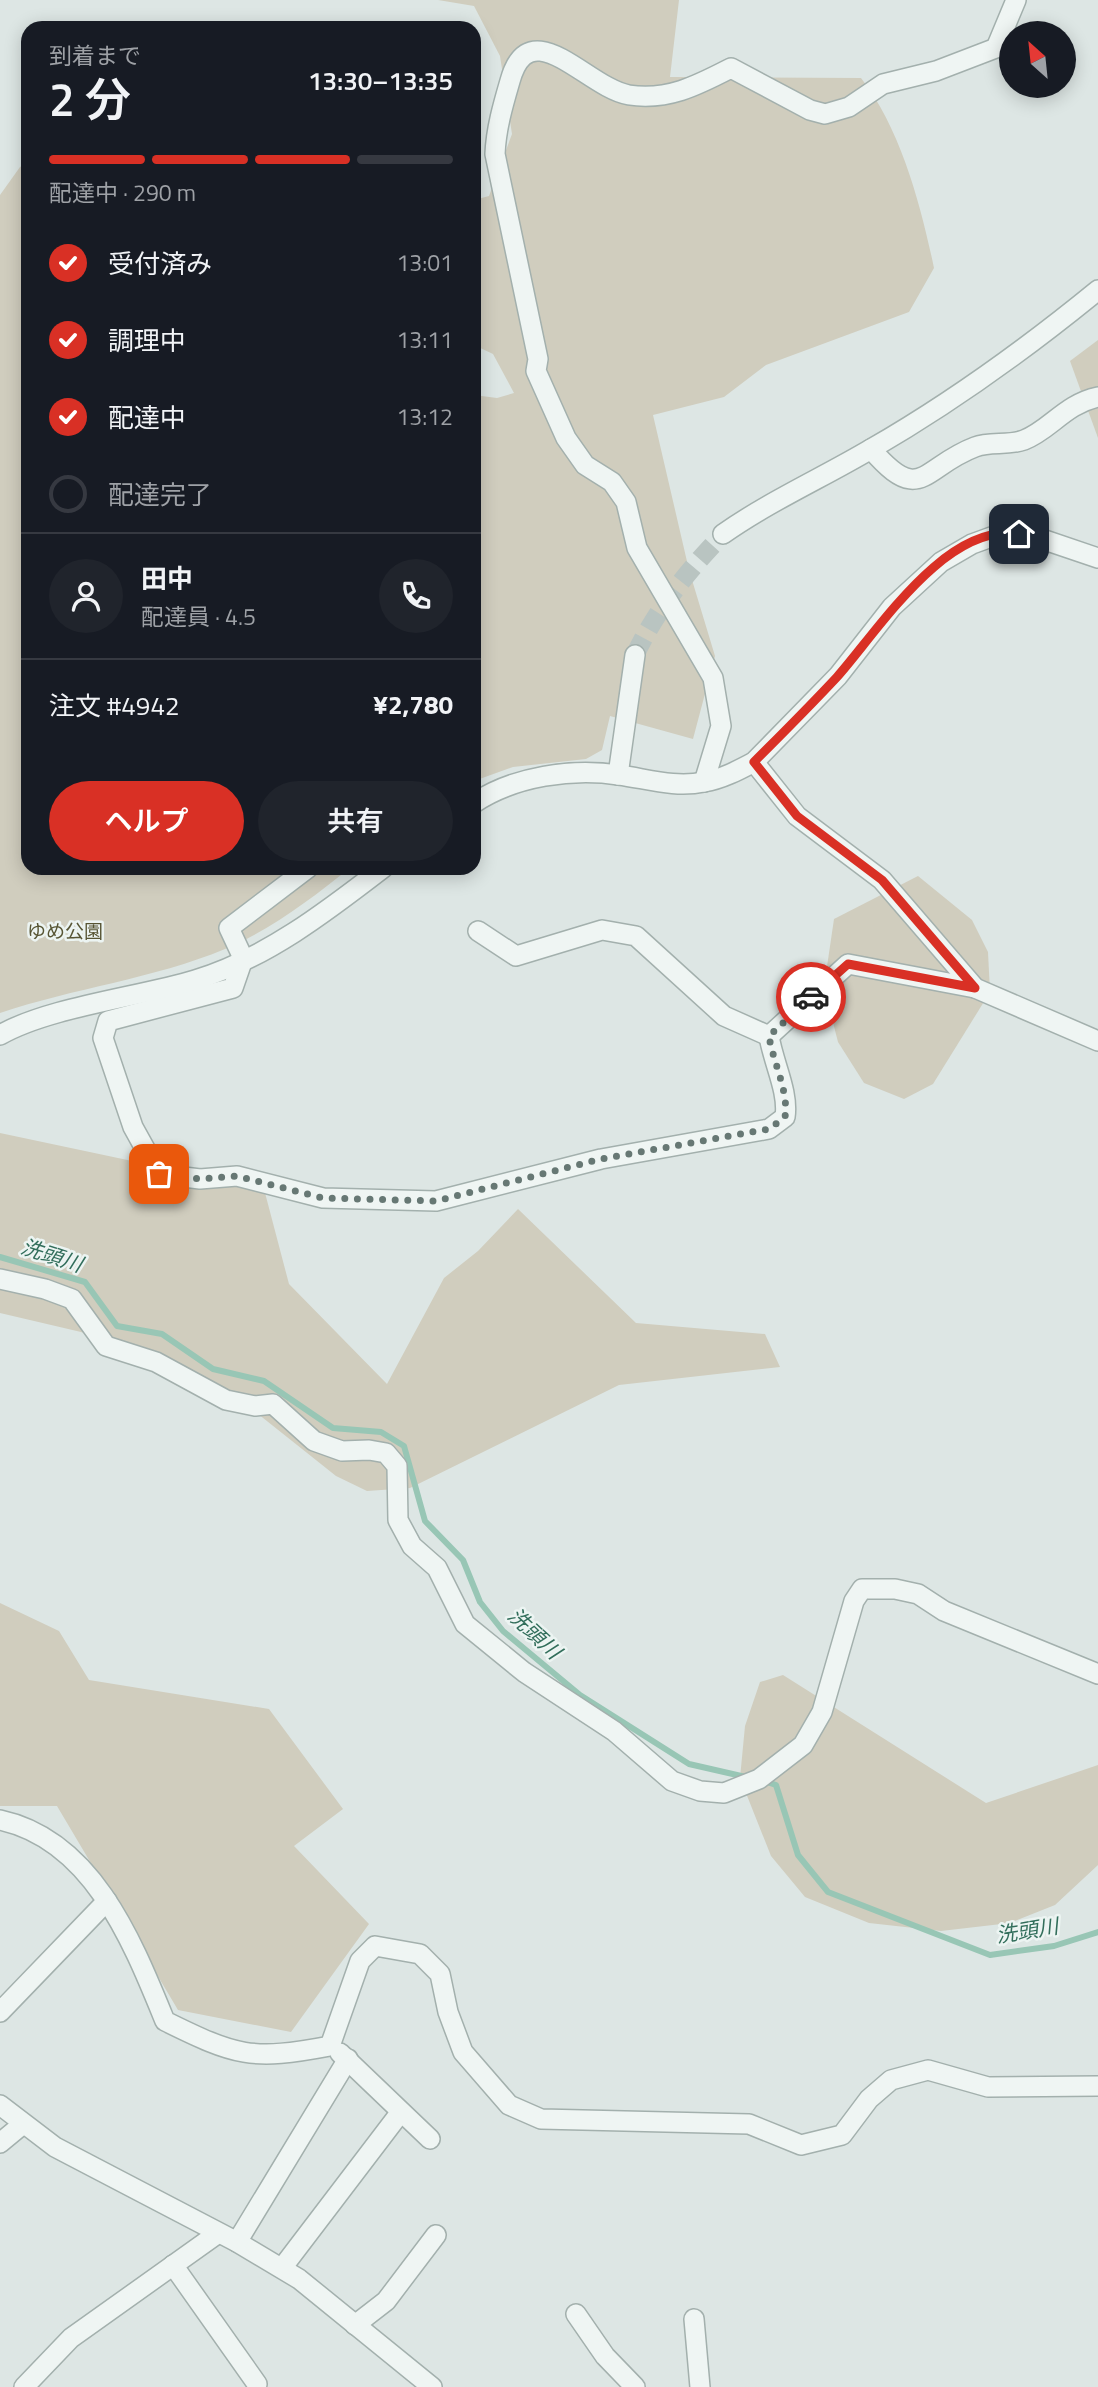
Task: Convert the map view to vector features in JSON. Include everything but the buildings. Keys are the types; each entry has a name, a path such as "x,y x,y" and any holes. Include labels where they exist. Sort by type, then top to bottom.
{"street":[{"path":"704,782 720,726 713,678 636,548 626,502 612,482 585,465 566,438 536,371 538,359 495,154 496,139 514,68 519,57 527,51 539,49 551,53 613,90 648,96 680,93 731,68 810,110 825,114 849,107 883,84 936,71 996,48 1016,0"},
{"path":"723,534 751,514 871,449 1036,341 1098,290"},
{"path":"871,449 898,477 915,480 977,446 1026,439 1056,417 1098,397"},
{"path":"481,800 522,782 570,772 618,775 664,784 704,782 754,762 838,676 892,607 941,562 972,544 1005,532 1033,536 1098,558"},
{"path":"618,775 635,655"},
{"path":"754,762 797,816 882,880 975,988"},
{"path":"299,875 229,928 243,961 233,988 108,1021 103,1038 133,1127 159,1174 200,1179 237,1176 323,1198 436,1201 601,1159 769,1129 785,1117 787,1105 773,1060 769,1036"},
{"path":"2,1028 197,980 243,961 316,919 374,875"},
{"path":"478,931 516,956 602,930 636,936 724,1016 769,1036"},
{"path":"769,1036 848,964 975,988 1098,1041"},
{"path":"0,1279 45,1289 72,1299 106,1346 156,1362 226,1400 255,1406 272,1404 314,1441 342,1451 369,1450 386,1453 397,1466 398,1520 412,1546 437,1568 465,1624 523,1672 614,1731 671,1782 700,1791 724,1793 759,1779 803,1745 822,1712 854,1601 862,1589 895,1589 918,1594 944,1611 1098,1674"},
{"path":"0,1820 50,1840 93,1881 140,1960 165,2021 217,2047 252,2055 278,2056 330,2046 348,2059 400,2113 430,2139"},
{"path":"0,2012 107,1901"},
{"path":"330,2046 360,1961 375,1946 420,1954 440,1974 448,2012 463,2052 509,2105 541,2119 749,2124 801,2145 842,2135 869,2099 891,2080 928,2070 988,2087 1098,2086"},
{"path":"237,2242 348,2059"},
{"path":"0,2105 55,2147 282,2268 432,2387"},
{"path":"282,2268 400,2113"},
{"path":"0,2143 23,2124"},
{"path":"24,2387 71,2337 217,2234"},
{"path":"355,2325 386,2301 436,2235"},
{"path":"173,2265 257,2384"},
{"path":"576,2314 605,2356 635,2387"},
{"path":"694,2319 700,2387"}],"green space":[{"path":"438,0 679,0 670,77 861,78 887,120 908,169 934,268 909,312 766,365 724,397 653,415 689,570 715,656 693,739 610,716 602,750 586,759 513,767 481,778 481,396 497,398 514,393 493,354 481,348 481,198 489,196 512,134 500,56 474,6"},
{"name":"ゆめ公園","path":"20,167 21,875 341,875 275,923 225,949 142,976 0,1013 0,195"},
{"path":"1098,340 1098,438 1070,361"},
{"path":"918,876 972,920 988,952 990,992 933,1084 904,1099 864,1083 838,1042 824,987 834,919"},
{"path":"0,1133 264,1189 289,1284 387,1384 444,1278 478,1251 518,1209 636,1323 765,1334 780,1367 619,1385 410,1488 367,1491 336,1476 229,1391 162,1358 81,1332 0,1313"},
{"path":"0,1603 59,1631 89,1680 269,1709 343,1809 294,1846 369,1924 291,2032 178,2010 57,1806 0,1806"},
{"path":"783,1675 986,1803 1098,1765 1098,1865 1055,1905 1010,1923 941,1931 869,1923 805,1897 771,1856 740,1778 745,1726 760,1682"}],"waterway":[{"name":"洗頭川","path":"0,1257 85,1282 117,1326 162,1334 213,1369 264,1381 333,1428 381,1432 404,1446 425,1521 463,1560 480,1602 503,1631 580,1695 689,1764 750,1778"},
{"name":"洗頭川","path":"764,1781 776,1785 798,1855 828,1892 990,1955 1054,1946 1098,1932"}],"tunnel":[{"path":"635,655 653,621 674,591 723,534"}],"way so far":[{"path":"159,1174 200,1179 237,1176 323,1198 436,1201 601,1159 769,1129 785,1117 787,1105 773,1060 769,1036 811,997"}],"route":[{"path":"811,997 848,964 975,988 882,880 797,816 754,762 838,676 892,607 941,562 972,544 1005,532 1019,534"}]}
